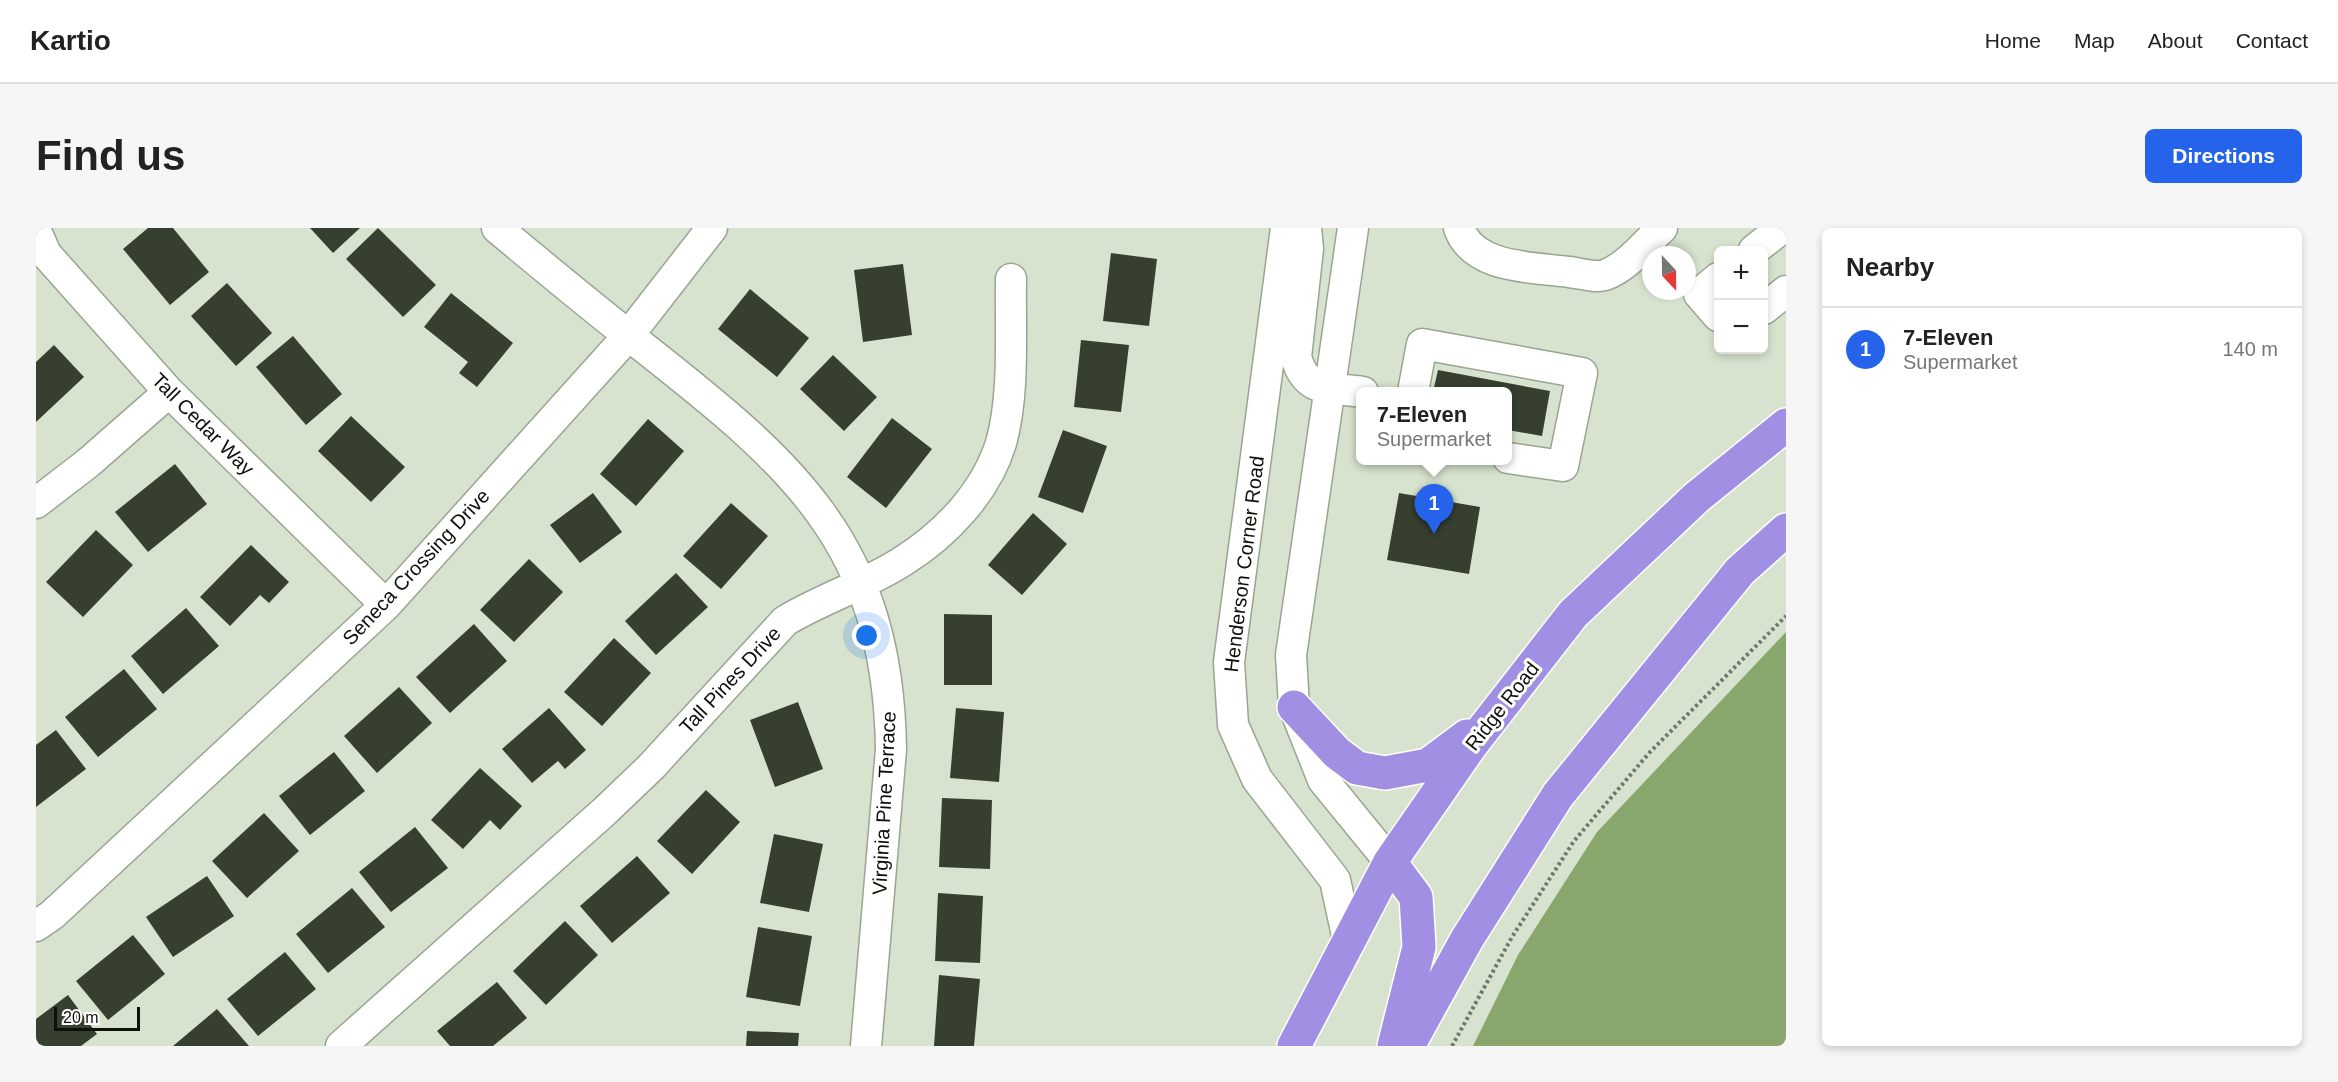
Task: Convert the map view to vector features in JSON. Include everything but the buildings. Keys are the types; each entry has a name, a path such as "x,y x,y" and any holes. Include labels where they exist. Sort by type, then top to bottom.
{"highway":[{"name":"Ridge Road","path":"1294,1046 1390,862 1495,715 1573,614 1697,497 1786,425"},
{"path":"1408,1046 1467,939 1558,795 1740,572 1786,530"},
{"path":"1294,707 1343,758 1357,768 1385,774 1428,765 1495,715"},
{"path":"1390,862 1416,897 1419,947 1394,1046"}],"street":[{"name":"Virginia Pine Terrace","path":"498,228 628,336 733,418 786,468 821,512 861,583 880,638 890,702 891,748 866,1046"},
{"name":"Seneca Crossing Drive","path":"36,926 52,915 386,605 628,336 712,228"},
{"name":"Henderson Corner Road","path":"1286,228 1229,662 1233,724 1257,779 1335,880 1348,940"},
{"path":"1306,228 1308,249 1296,357 1300,372 1313,386 1356,391"},
{"path":"1353,228 1291,655 1294,707 1323,780 1390,862"},
{"path":"1459,228 1462,236 1481,254 1502,263 1602,276 1619,268 1662,228"},
{"path":"1759,246 1782,228"},
{"name":"Tall Cedar Way","path":"36,231 46,254 169,392 386,605"},
{"name":"Tall Pines Drive","path":"341,1046 605,811 651,767 784,621 811,605 903,562 940,534 968,503 987,473 1000,444 1006,416 1011,279"},
{"path":"1768,306 1786,291"},
{"path":"1414,387 1422,344 1582,373 1563,466 1512,459"},
{"path":"36,503 88,463 169,392"}],"path":[{"path":"1452,1046 1512,937 1574,841 1650,752 1786,616"}],"green space":[{"path":"1786,632 1786,1046 1473,1046 1518,955 1597,832"}],"place":[{"name":"7-Eleven","path":"1434,534"}]}
